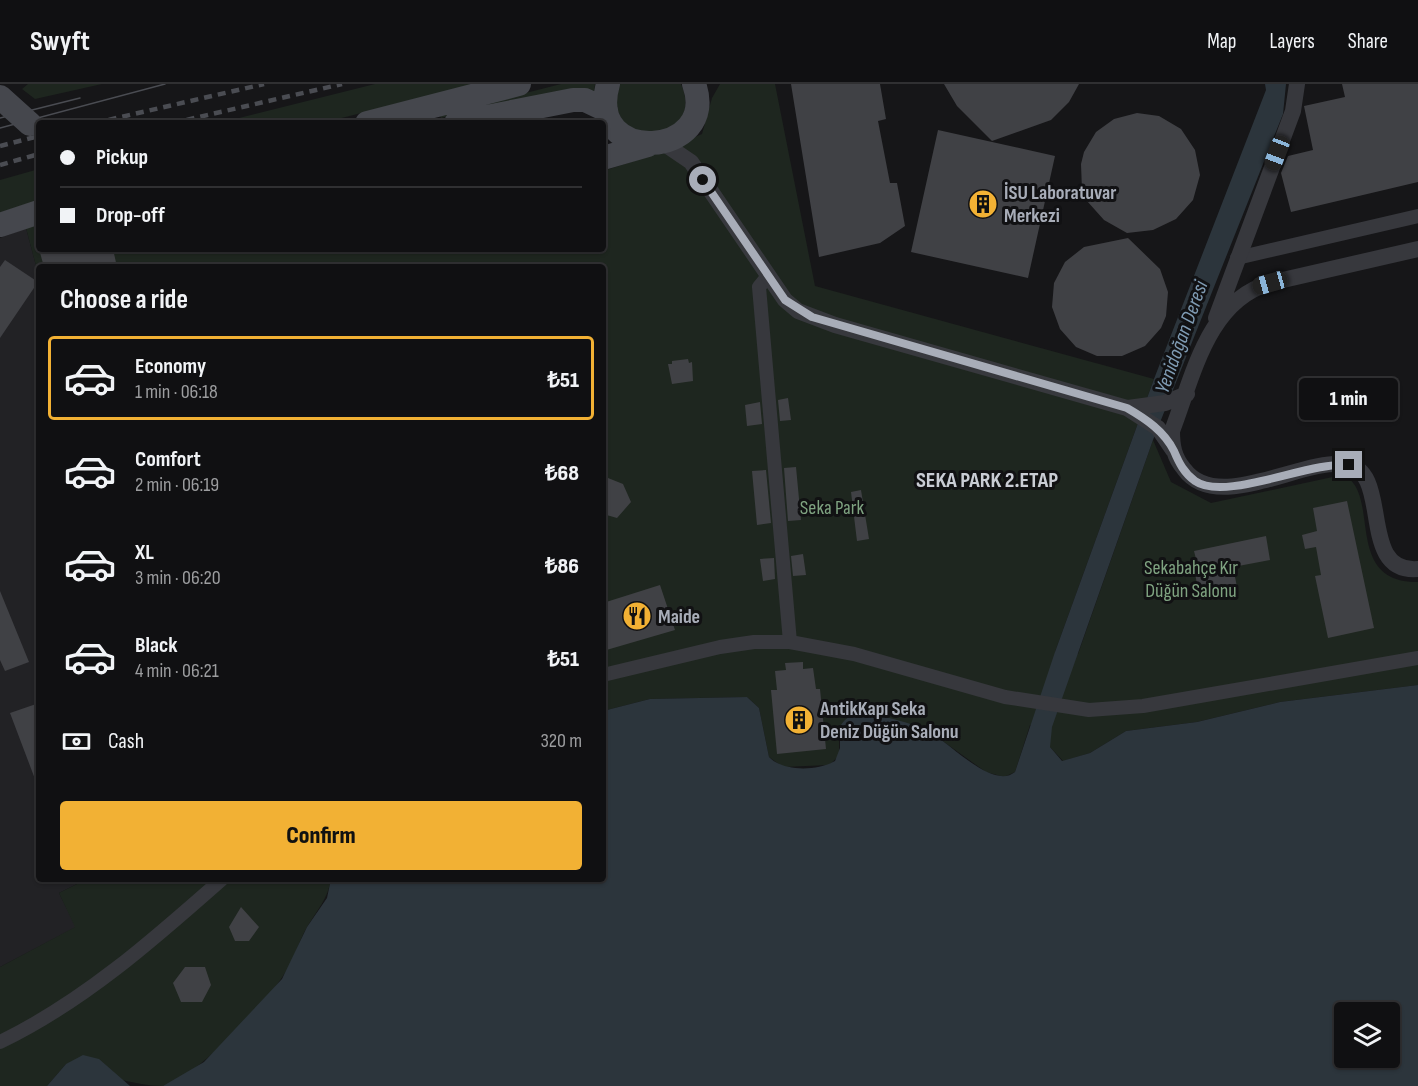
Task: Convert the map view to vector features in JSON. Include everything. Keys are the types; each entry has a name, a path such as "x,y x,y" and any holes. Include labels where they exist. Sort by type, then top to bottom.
{"main road":[{"path":"379,120 519,84"},
{"path":"606,120 605,94 608,84"},
{"path":"606,157 676,137 694,115 696,86"},
{"path":"3,94 36,130"},
{"path":"471,120 573,100 585,100 602,120"},
{"path":"606,124 634,142 656,144"},
{"path":"0,225 36,213"}],"street":[{"path":"1297,84 1293,111 1172,431 1174,451 1176,459 1191,477 1197,482 1215,487 1236,486 1338,464 1358,468 1366,479 1388,556 1400,567 1418,569"},
{"path":"688,125 692,162 785,300 812,317 1127,408 1153,409 1186,394"},
{"path":"656,144 692,162"},
{"path":"1237,258 1418,216"},
{"path":"1213,327 1236,300 1257,287 1418,249"},
{"path":"768,276 759,286 790,642"},
{"path":"1153,409 1158,428 1174,451"},
{"path":"606,674 720,647 754,642 790,642 854,654 972,689 1030,701 1099,710 1143,705 1418,658"},
{"path":"0,1042 81,994 154,939 219,882"}],"shaded area":[{"path":"26,228 36,266 36,882 81,882 59,893 76,927 0,967 0,238"}],"green space":[{"path":"28,84 102,84 35,99 22,89"},
{"path":"375,84 475,84 334,120 231,120"},
{"path":"561,84 595,84 594,92 576,88 441,118 440,115"},
{"path":"620,84 681,84 685,104 680,120 668,129 652,133 637,131 624,122 617,107"},
{"name":"Seka Park","path":"720,84 775,84 815,286 1154,379 1055,652 1078,654 1153,440 1171,482 1211,503 1342,475 1354,484 1360,498 1371,553 1379,568 1394,578 1418,582 1418,685 1280,702 1197,722 1126,731 1090,753 1063,761 1050,747 1050,737 1030,725 1015,772 1004,777 986,772 930,732 879,717 839,733 839,756 829,765 783,767 769,757 759,708 747,697 650,699 606,710 606,264 36,266 26,228 36,225 36,252 606,252 606,170 650,156 702,134 712,98"},
{"path":"36,170 36,203 0,215 0,180"},
{"path":"81,882 331,882 325,898 307,927 287,970 274,989 228,1039 193,1070 177,1080 163,1086 140,1084 66,1064 47,1086 0,1086 0,967 75,927 59,893"}],"water":[{"name":"Yenidoğan Deresi","path":"1265,84 1286,84 1283,114 1153,440 1052,727 1050,747 1062,761 1090,753 1126,731 1197,722 1280,702 1418,685 1418,1086 163,1086 204,1062 282,979 307,927 327,898 330,882 606,882 606,710 650,699 747,697 759,708 769,757 783,765 801,768 819,767 835,761 840,748 840,726 852,716 872,715 894,719 924,729 984,770 995,775 1006,776 1015,772 1055,652 1154,379 1266,90"},
{"path":"83,1055 99,1059 130,1086 47,1086 66,1064"}],"building":[{"path":"791,84 880,84 886,119 878,121 890,183 897,183 905,226 880,243 819,257"},
{"name":"İSU Laboratuvar Merkezi","path":"944,84 1079,84 1069,102 1051,120 992,141 957,106"},
{"path":"1342,84 1418,84 1418,182 1291,212 1281,173 1288,156 1313,150 1304,106 1345,97"},
{"name":"İSU Laboratuvar Merkezi","path":"1137,113 1159,116 1181,129 1195,150 1200,175 1193,200 1176,219 1153,230 1127,233 1104,220 1087,201 1082,190 1081,164 1084,152 1096,132 1114,119"},
{"name":"İSU Laboratuvar Merkezi","path":"938,130 1055,156 1028,278 911,252"},
{"name":"İSU Laboratuvar Merkezi","path":"1128,238 1160,269 1168,292 1166,316 1161,328 1145,346 1122,356 1097,356 1076,347 1060,329 1052,307 1054,283 1065,262 1084,247"},
{"path":"40,252 114,252 116,264 43,264"},
{"path":"5,260 36,281 36,285 0,338 0,267"},
{"path":"688,359 689,363 692,362 693,381 672,384 668,364 672,364 672,361"},
{"path":"788,398 791,420 780,421 778,400"},
{"path":"760,402 762,424 747,426 745,405"},
{"path":"796,467 801,520 788,521 784,468"},
{"path":"766,470 771,523 757,525 752,471"},
{"path":"606,477 623,484 631,502 617,518 606,515"},
{"path":"861,490 869,539 857,541 851,492"},
{"path":"1347,501 1374,628 1328,638 1315,576 1321,575 1316,547 1305,549 1302,535 1317,531 1313,508"},
{"path":"1266,536 1270,560 1233,567 1238,592 1200,600 1194,568 1198,567 1194,551"},
{"path":"803,554 806,575 793,576 791,556"},
{"path":"774,558 775,579 763,581 760,559"},
{"name":"Maide","path":"660,585 675,630 606,650 606,602"},
{"path":"0,591 29,662 5,671 0,660"},
{"name":"AntikKapı Seka Deniz Düğün Salonu","path":"803,662 803,669 813,668 816,689 820,689 826,749 777,754 771,690 777,690 775,671 786,670 785,663"},
{"path":"36,704 36,782 10,713"},
{"path":"241,907 259,927 249,941 235,941 229,927"},
{"path":"185,967 205,967 211,985 202,1002 181,1002 173,983"}],"tram line":[{"path":"0,128 165,84"},
{"path":"0,118 80,98"}],"railway":[{"path":"108,120 264,84"},
{"path":"186,120 342,84"},
{"path":"0,146 36,137"},
{"path":"0,165 36,155"}],"place":[{"name":"İSU Laboratuvar Merkezi","path":"983,204"},
{"name":"Maide","path":"637,616"},
{"name":"AntikKapı Seka Deniz Düğün Salonu","path":"799,720"}],"district":[{"name":"SEKA PARK 2.ETAP","path":"987,479"}],"route":[{"path":"703,180 785,300 798,311 835,325 1127,408 1158,428 1174,451 1176,459 1197,482 1215,487 1236,486 1326,465 1349,465"}],"park label":[{"name":"Sekabahçe Kır Düğün Salonu","path":"1191,578"}]}
